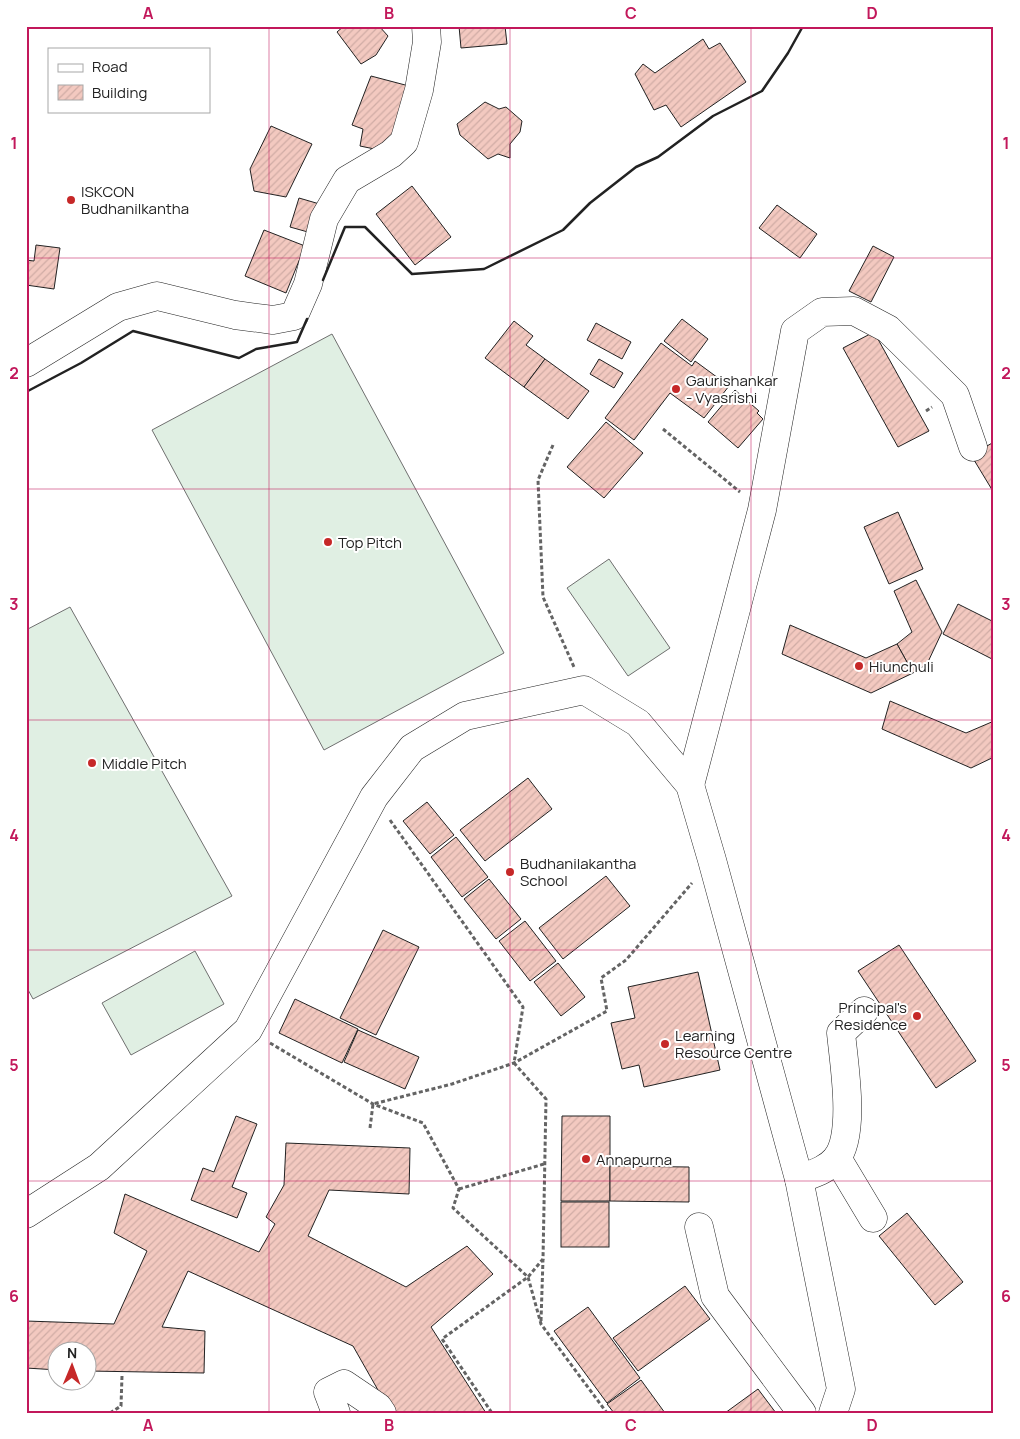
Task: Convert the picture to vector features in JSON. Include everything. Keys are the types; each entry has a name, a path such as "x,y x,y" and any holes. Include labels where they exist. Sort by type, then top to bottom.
{"street":[{"path":"28,355 118,307 157,296 235,315 273,320 294,316 308,284 324,219 347,180 391,154 404,142 419,90 427,42 426,26"},
{"path":"690,785 762,510 795,331 822,312 854,311 888,329 955,395 973,447"},
{"path":"26,1214 99,1167 248,1030 374,797 412,748 465,716 584,690 638,723 690,785 799,1179 841,1389 833,1413"},
{"path":"799,1179 822,1170 837,1158 848,1126 841,1033 864,1011"},
{"path":"837,1158 873,1218"},
{"path":"699,1227 715,1296 802,1413"},
{"path":"336,1413 328,1392 344,1384 378,1406 382,1413"}],"path":[{"path":"663,429 762,510"},
{"path":"553,445 538,480 542,597 584,690"},
{"path":"374,797 523,1007 514,1062"},
{"path":"373,1104 452,1084 514,1062 607,1011 601,978 626,960 712,860"},
{"path":"248,1030 373,1104 423,1123 459,1189 453,1208 528,1277 541,1324 607,1413"},
{"path":"514,1062 546,1099 541,1324"},
{"path":"370,1128 373,1104"},
{"path":"459,1189 544,1164"},
{"path":"492,1413 442,1339 528,1277 543,1259"},
{"path":"110,1413 122,1406 122,1376"}],"green space":[{"name":"Top Pitch","path":"332,334 504,653 324,750 152,430"},
{"path":"609,559 670,648 628,676 567,588"},
{"name":"Middle Pitch","path":"70,607 232,896 33,999 26,986 26,630"},
{"path":"195,951 224,1004 131,1055 102,1003"}],"building":[{"path":"344,26 379,26 388,36 376,55 361,64 337,32"},
{"path":"459,26 505,26 507,44 461,48"},
{"path":"703,39 709,49 720,43 746,82 681,127 666,105 654,110 635,74 643,64 655,73"},
{"path":"371,76 409,86 389,152 360,146 363,129 352,125"},
{"path":"485,102 499,109 506,107 522,121 520,132 510,144 510,158 498,154 488,159 460,135 457,124"},
{"path":"271,126 312,144 286,197 254,191 250,169"},
{"path":"412,186 451,237 415,265 376,214"},
{"path":"299,198 323,205 315,234 290,227"},
{"path":"777,205 817,234 800,258 759,228"},
{"path":"264,230 305,246 286,293 245,276"},
{"path":"36,245 60,248 54,289 26,285 26,260 34,261"},
{"path":"873,246 894,257 871,302 849,291"},
{"path":"682,319 708,339 691,362 664,341"},
{"path":"514,321 533,336 526,345 545,359 524,387 485,358"},
{"path":"596,323 631,342 622,359 587,340"},
{"path":"874,332 929,431 898,447 843,348"},
{"name":"Gaurishankar - Vyasrishi","path":"661,343 692,366 695,361 729,386 704,418 670,393 634,440 605,418"},
{"path":"545,359 589,391 568,419 524,387"},
{"path":"599,359 623,373 614,388 590,374"},
{"name":"Gaurishankar - Vyasrishi","path":"735,390 759,411 757,413 763,419 738,448 708,422"},
{"path":"606,422 643,453 604,498 567,467"},
{"path":"994,442 994,493 971,455"},
{"path":"898,512 923,569 889,584 864,527"},
{"name":"Hiunchuli","path":"916,580 942,632 927,664 913,673 897,644 912,632 894,591"},
{"path":"958,604 994,622 994,660 943,634"},
{"name":"Hiunchuli","path":"790,625 866,658 897,644 913,673 871,693 782,654"},
{"path":"890,701 966,733 994,721 994,757 971,768 882,729"},
{"path":"528,778 552,809 485,861 460,830"},
{"path":"427,802 454,835 430,854 403,821"},
{"path":"456,837 488,877 462,897 431,857"},
{"path":"606,876 630,906 563,959 539,928"},
{"path":"489,879 521,919 496,939 464,899"},
{"path":"525,921 556,961 530,981 499,941"},
{"path":"383,930 419,947 376,1035 340,1018"},
{"name":"Principal's Residence","path":"899,945 976,1061 936,1088 858,971"},
{"path":"558,963 585,997 561,1016 534,982"},
{"name":"Learning Resource Centre","path":"698,972 720,1070 644,1087 639,1065 622,1069 611,1023 635,1018 628,987"},
{"path":"295,999 358,1029 342,1063 279,1033"},
{"path":"358,1030 419,1057 405,1089 344,1062"},
{"path":"236,1116 257,1124 232,1187 247,1193 237,1218 191,1200 203,1168 214,1172"},
{"name":"Annapurna","path":"562,1116 610,1116 610,1201 561,1201"},
{"path":"286,1143 410,1148 409,1194 329,1190 308,1236 406,1287 467,1246 493,1274 431,1327 486,1413 391,1413 353,1346 188,1271 162,1327 205,1331 204,1373 98,1371 98,1342 48,1342 48,1369 26,1368 26,1321 114,1324 147,1251 114,1233 125,1194 259,1252 275,1224 266,1217 284,1185"},
{"name":"Annapurna","path":"610,1166 689,1167 689,1202 610,1201"},
{"name":"Annapurna","path":"561,1202 609,1202 609,1247 561,1247"},
{"path":"907,1213 963,1282 935,1305 879,1236"},
{"path":"685,1286 710,1319 638,1371 613,1338"},
{"path":"588,1307 640,1378 607,1403 554,1331"},
{"path":"641,1380 665,1413 614,1413 607,1404"},
{"path":"758,1389 776,1413 725,1413"}],"wall":[{"path":"323,280 345,227 365,227 412,274 484,269 563,230 590,203 636,167 658,157 713,116 762,91 788,53 803,26"},
{"path":"26,392 81,363 133,331 239,358 256,349 297,342 307,319"}],"place":[{"name":"ISKCON Budhanilkantha","path":"71,200"},
{"name":"Gaurishankar - Vyasrishi","path":"676,389"},
{"name":"Top Pitch","path":"328,542"},
{"name":"Hiunchuli","path":"859,666"},
{"name":"Middle Pitch","path":"92,763"},
{"name":"Budhanilakantha School","path":"510,872"},
{"name":"Principal's Residence","path":"917,1016"},
{"name":"Learning Resource Centre","path":"665,1044"},
{"name":"Annapurna","path":"586,1159"}]}
